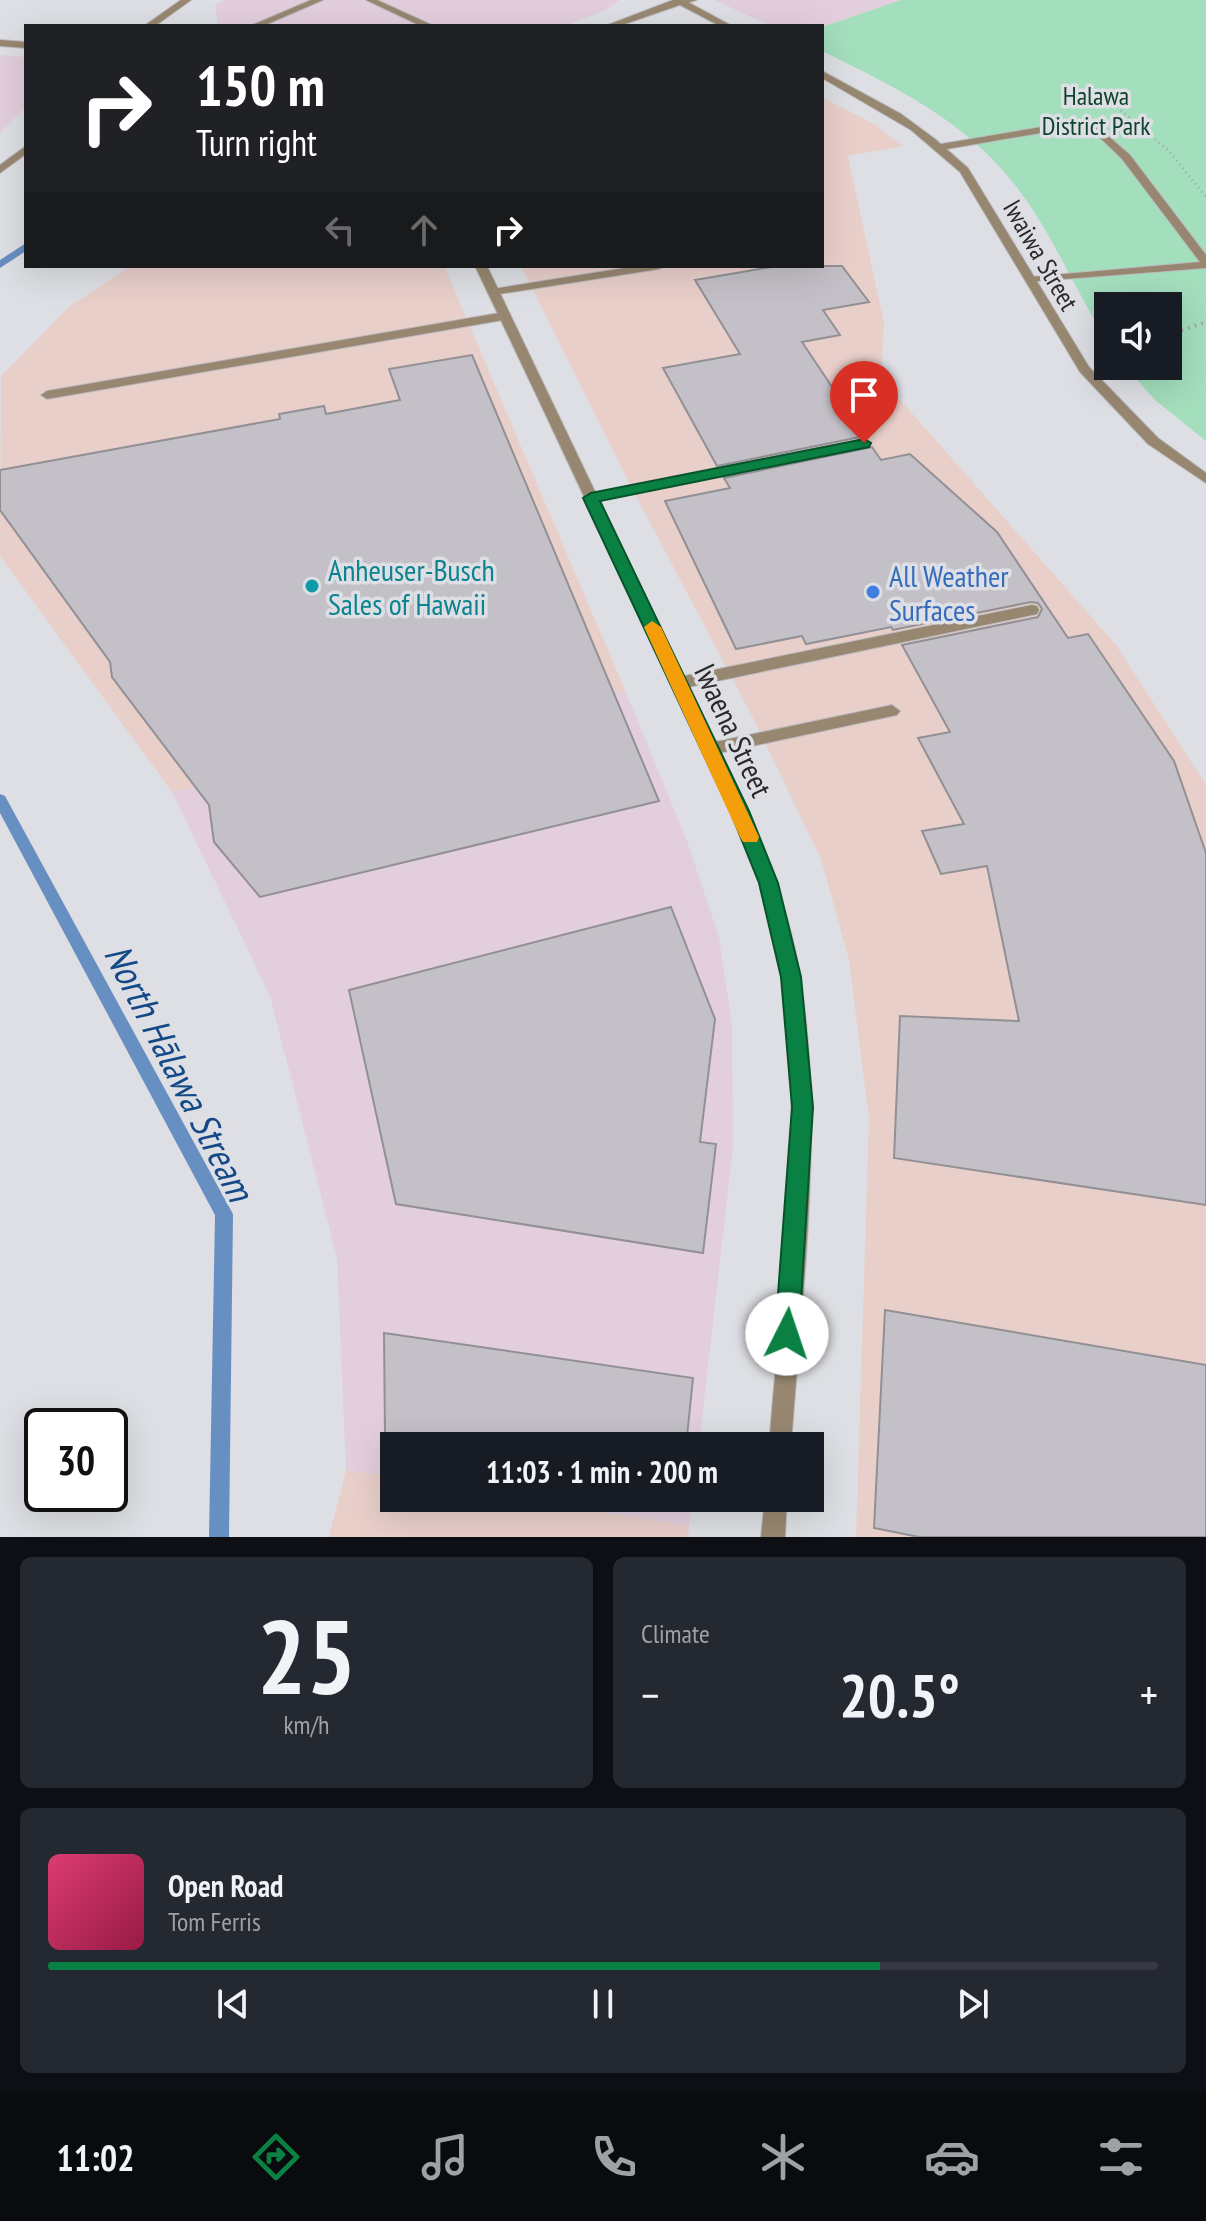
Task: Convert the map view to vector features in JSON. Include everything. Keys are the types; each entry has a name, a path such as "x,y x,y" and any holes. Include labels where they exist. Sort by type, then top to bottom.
{"street":[{"path":"152,24 187,0"},
{"path":"260,24 319,0"},
{"path":"370,0 424,24"},
{"path":"615,24 678,1 693,0"},
{"path":"678,1 723,24"},
{"path":"0,43 24,45"},
{"name":"Iwaiwa Street","path":"824,75 901,117 941,147 964,170 1084,369 1153,441 1206,479"},
{"path":"941,147 1089,122 1126,157 1206,264"},
{"path":"0,170 24,151"},
{"path":"1030,280 1206,264"},
{"name":"Iwaena Street","path":"482,268 710,749 769,883 791,977 802,1107 781,1432"},
{"path":"493,292 646,268"},
{"path":"47,395 505,316"},
{"path":"591,498 864,443"},
{"path":"679,683 1032,610"},
{"path":"710,749 892,711"},
{"path":"773,1537 775,1512"}],"path":[{"path":"1117,107 1169,151 1206,197"},
{"path":"1182,330 1206,322"}],"shaded area":[{"path":"224,0 620,0 606,10 570,24 218,24 215,5"},
{"path":"714,0 901,0 824,26 767,24"},
{"path":"0,55 24,57 24,109 0,133"},
{"path":"824,98 874,124 903,146 848,156 884,323 881,378 1116,645 1206,785 1206,1537 856,1537 869,1119 849,960 821,859 752,716 627,479 522,268 824,268"},
{"name":"Anheuser-Busch Sales of Hawaii","path":"128,268 445,268 625,690 172,792 0,556 1,376 70,306"},
{"path":"625,690 687,841 719,937 732,1025 733,1146 701,1432 380,1432 380,1476 346,1470 337,1258 270,996 172,792"},
{"path":"346,1470 380,1476 380,1512 602,1512 689,1526 688,1537 329,1537"},
{"path":"602,1512 691,1512 689,1526"}],"green space":[{"name":"Halawa District Park","path":"901,0 1206,0 1206,441 1155,400 1137,380 1182,380 1182,292 1094,292 1094,318 1028,203 995,162 951,123 901,92 824,52 824,26"}],"building":[{"path":"842,266 869,302 823,310 840,335 802,342 865,436 717,466 663,368 740,354 695,280 765,268"},
{"name":"Anheuser-Busch Sales of Hawaii","path":"472,355 659,801 260,897 214,842 209,805 112,677 110,662 0,510 0,470 280,419 279,414 324,406 326,414 400,400 389,369"},
{"path":"872,447 881,460 910,454 997,532 1068,638 1088,634 1174,761 1206,853 1206,1205 894,1158 900,1016 1019,1021 987,866 941,874 922,831 964,824 918,738 950,732 902,645 1038,617 1042,609 1038,603 1031,602 806,644 802,636 736,649 665,501 730,488 724,478"},
{"path":"671,907 715,1019 700,1142 716,1144 703,1253 396,1204 349,990"},
{"path":"885,1310 1206,1365 1206,1537 919,1537 874,1528"},
{"path":"384,1333 693,1378 687,1432 385,1432"}],"waterway":[{"name":"North Hālawa Stream","path":"0,265 24,247"},
{"name":"North Hālawa Stream","path":"0,800 224,1214 219,1537"}],"slow traffic":[{"path":"652,627 750,837"}],"place":[{"name":"Anheuser-Busch Sales of Hawaii","path":"312,586"},
{"name":"All Weather Surfaces","path":"873,592"}],"route":[{"path":"787,1334 802,1107 791,977 769,883 740,811 591,498 864,443"}]}
